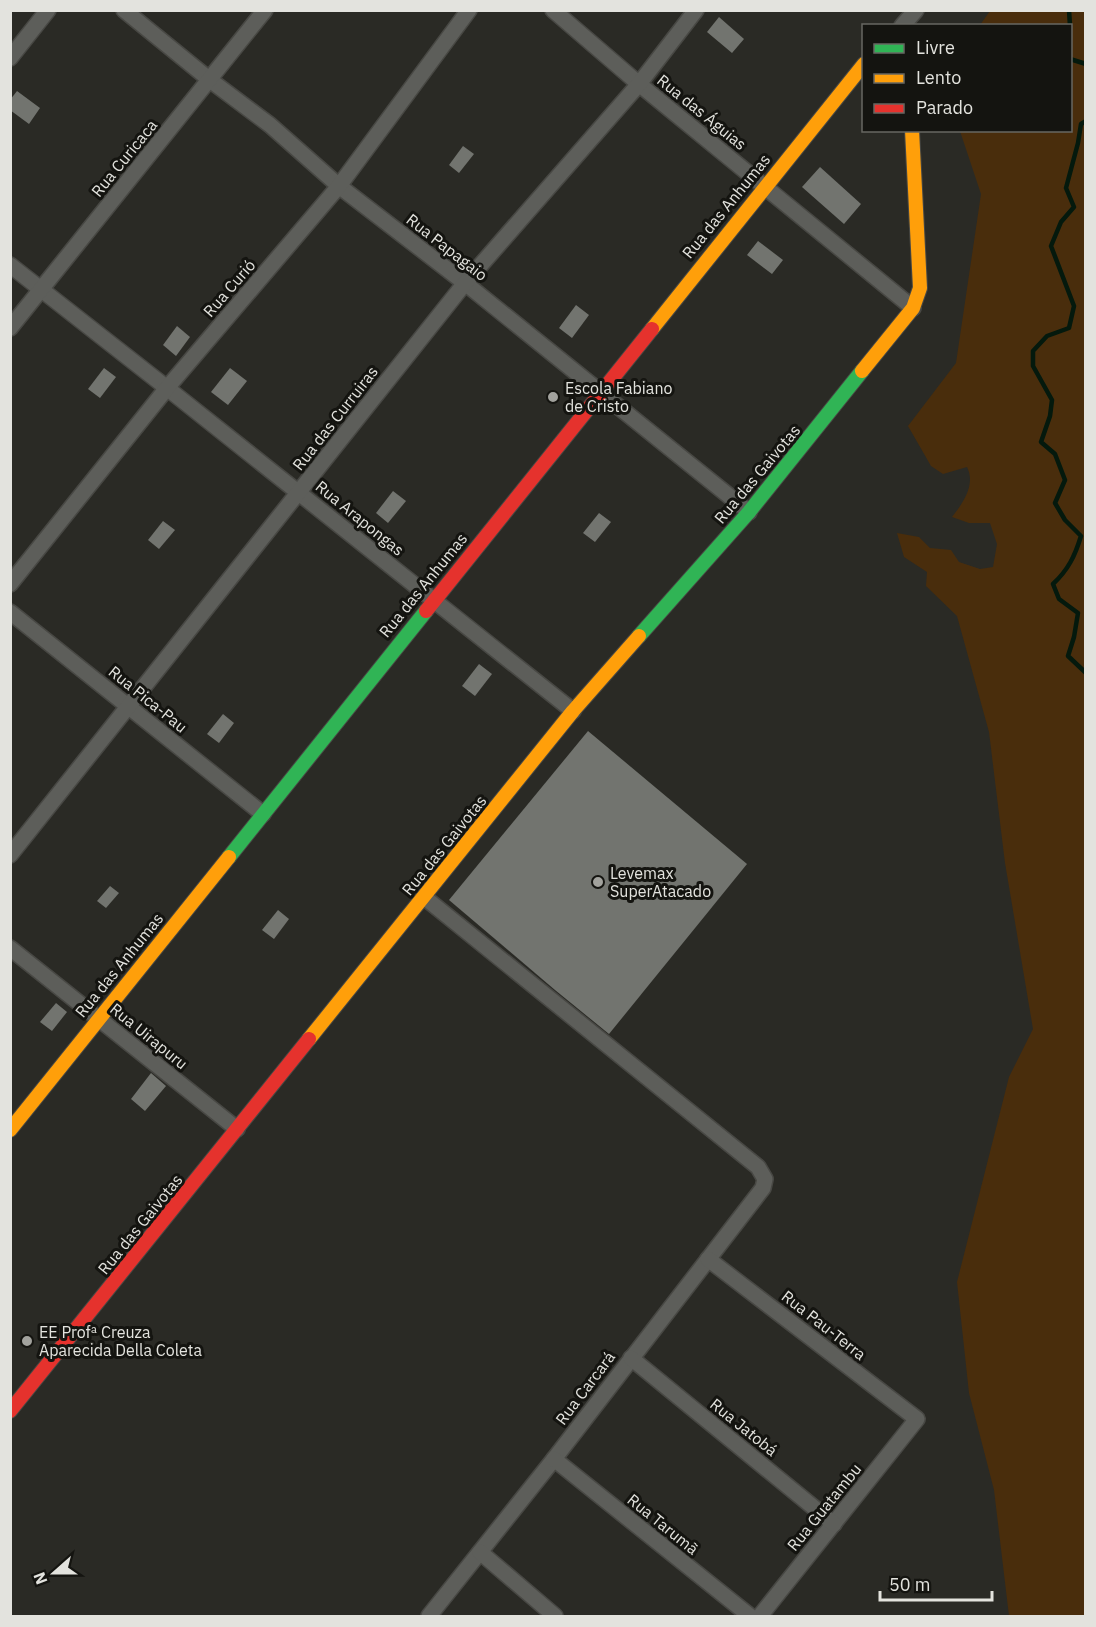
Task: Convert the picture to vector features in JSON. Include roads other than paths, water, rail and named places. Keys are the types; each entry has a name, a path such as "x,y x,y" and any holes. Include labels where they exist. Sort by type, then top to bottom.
{"street":[{"path":"10,58 48,10"},
{"name":"Rua Papagaio","path":"124,10 270,125 339,186 465,283 749,512"},
{"name":"Rua Curicaca","path":"10,328 265,10"},
{"name":"Rua Curió","path":"10,584 167,388 339,186 469,10"},
{"name":"Rua das Águias","path":"553,10 639,84 913,308"},
{"name":"Rua das Curruiras","path":"10,855 465,283 639,84 696,10"},
{"name":"Rua das Anhumas","path":"10,1131 764,186 862,66"},
{"path":"912,132 920,288 913,308"},
{"name":"Rua Arapongas","path":"10,265 573,711"},
{"name":"Rua das Gaivotas","path":"10,1411 573,711 749,512 913,308"},
{"name":"Rua Pica-Pau","path":"10,612 263,814"},
{"name":"Rua Carcará","path":"424,897 758,1167 765,1179 763,1188 429,1617"},
{"name":"Rua Uirapuru","path":"10,948 237,1130"},
{"name":"Rua Pau-Terra","path":"708,1259 917,1419"},
{"name":"Rua Jatobá","path":"631,1358 834,1524"},
{"name":"Rua Guatambu","path":"760,1617 917,1419"},
{"name":"Rua Tarumã","path":"554,1459 750,1617"},
{"path":"480,1552 555,1617"}],"waterway":[{"path":"1069,10 1070,24"},
{"path":"1072,60 1086,64"},
{"path":"1086,121 1081,124 1066,188 1074,207 1061,222 1051,246 1074,306 1069,328 1047,336 1033,351 1033,366 1052,400 1050,416 1041,442 1055,454 1065,480 1055,503 1065,520 1081,536 1070,562 1053,584 1059,599 1078,613 1068,656 1086,673"}],"place":[{"name":"Escola Fabiano de Cristo","path":"553,397"},
{"name":"Levemax SuperAtacado","path":"598,882"},
{"name":"EE Profª Creuza Aparecida Della Coleta","path":"27,1341"}]}
